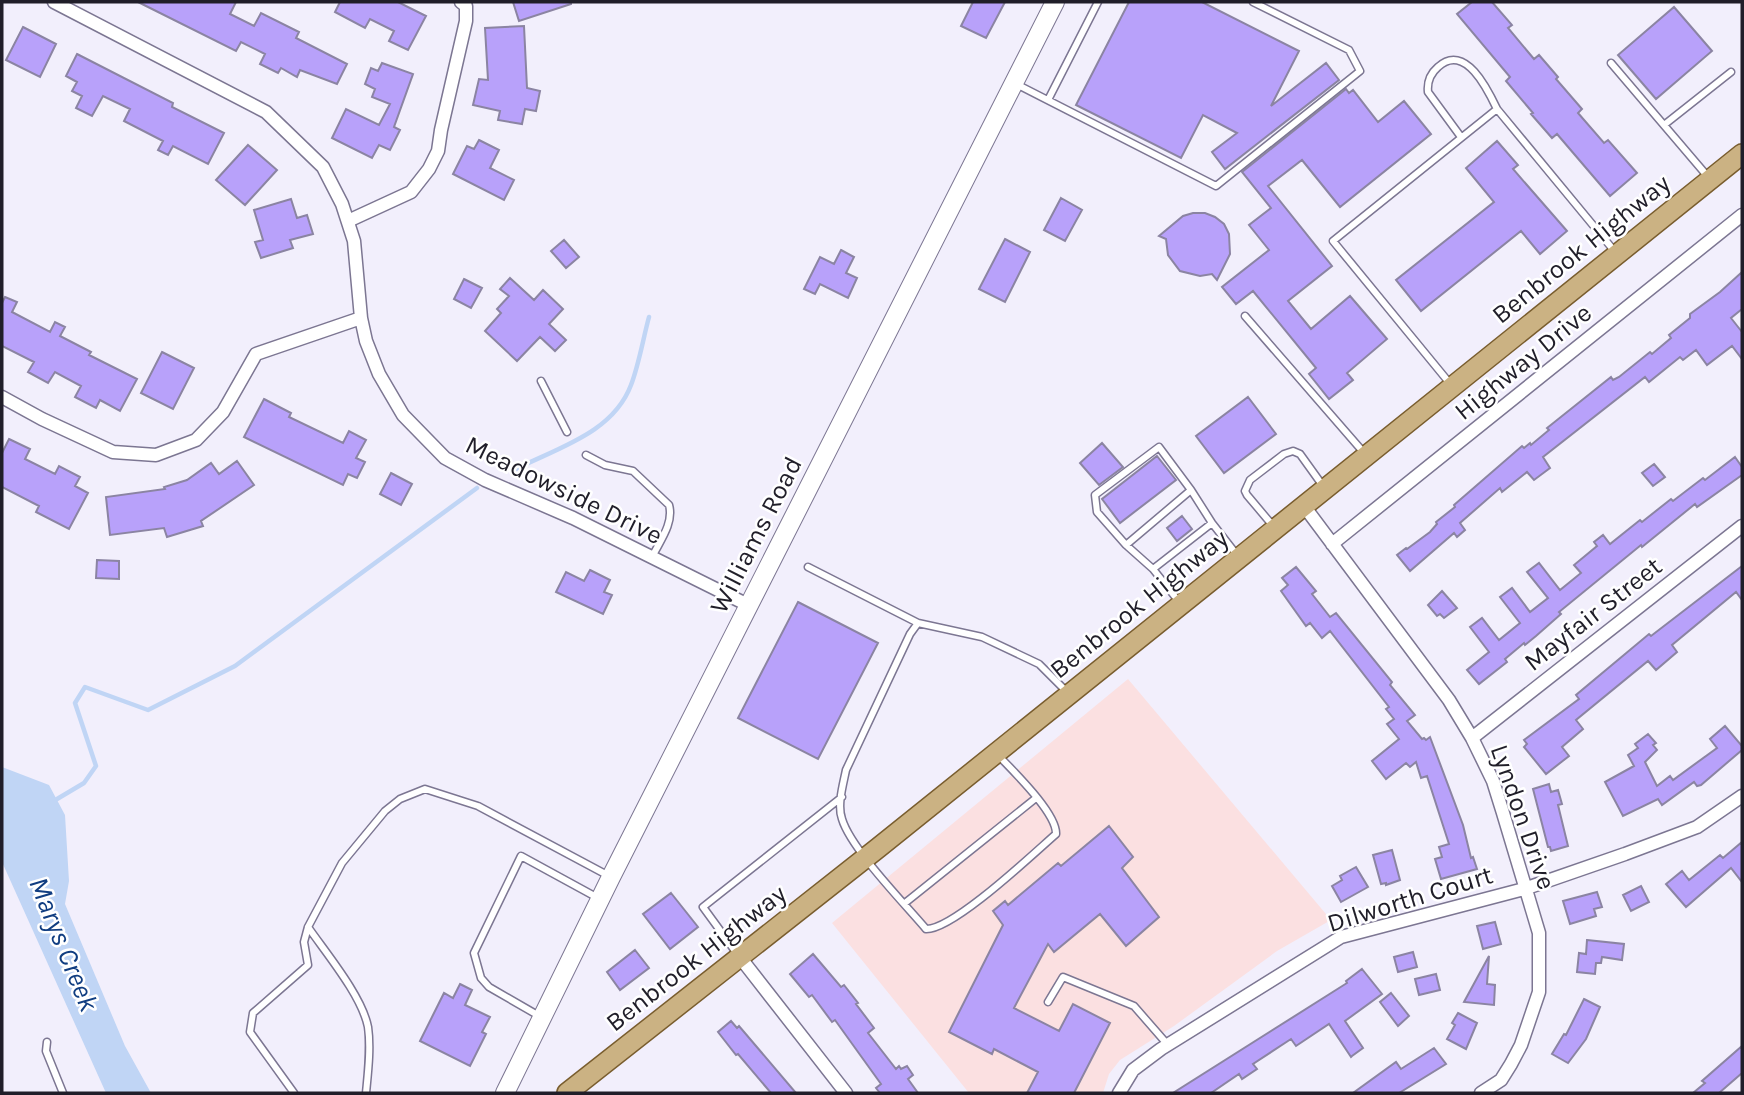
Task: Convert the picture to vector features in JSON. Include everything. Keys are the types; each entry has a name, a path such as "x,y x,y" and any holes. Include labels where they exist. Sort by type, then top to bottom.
{"main road":[{"name":"Benbrook Highway","path":"579,1089 739,956 867,859 1742,154"}],"street":[{"path":"348,221 411,192 429,169 438,151 440,130 467,21 466,6 461,2"},
{"name":"Williams Road","path":"505,1093 611,877 1055,2"},
{"name":"Meadowside Drive","path":"62,4 266,112 323,167 342,204 354,241 361,318 379,374 403,415 445,458 485,480 573,518 750,606"},
{"name":"Highway Drive","path":"1332,544 1742,215"},
{"path":"2,397 113,452 156,455 197,440 223,412 256,354 361,318"},
{"name":"Lyndon Drive","path":"1304,506 1449,700 1472,738 1493,781 1539,933 1539,992 1521,1045 1501,1080 1481,1093"},
{"name":"Mayfair Street","path":"1472,738 1742,526"},
{"name":"Dilworth Court","path":"1119,1093 1133,1070 1168,1045 1341,937 1524,889 1697,827 1742,796"},
{"path":"739,956 846,1093"}],"lane":[{"path":"1048,100 1098,2"},
{"path":"1014,83 1216,186 1360,71 1349,50 1253,2"},
{"path":"1461,138 1428,92 1428,82 1439,66 1452,60 1466,64 1490,95 1497,109 1617,254"},
{"path":"1611,63 1710,179"},
{"path":"1664,125 1731,72"},
{"path":"1453,386 1333,241 1497,109"},
{"path":"1245,316 1367,455"},
{"path":"541,381 567,432"},
{"path":"1181,604 1153,569 1126,545 1097,512 1095,495 1159,447 1239,558"},
{"path":"1275,529 1247,495 1245,491 1250,480 1284,454 1293,452 1300,454 1325,489"},
{"path":"586,455 605,465 633,471 669,505 670,522 652,557"},
{"path":"1126,545 1191,490"},
{"path":"1153,569 1212,523"},
{"path":"808,567 918,623 982,637 1038,664 1069,694"},
{"path":"918,623 910,634 846,770 841,819 867,859 926,929 934,929 956,917 1056,834 1053,819 996,753"},
{"path":"293,1093 250,1032 253,1013 308,965 304,942 308,927 342,863 385,811 400,799 425,789 478,806 611,877"},
{"path":"739,956 703,907 842,797"},
{"path":"905,903 1036,798"},
{"path":"541,1017 489,987 481,978 474,953 521,856 600,899"},
{"path":"308,927 360,1004 368,1026 366,1093"},
{"path":"1048,1002 1063,976 1134,1006 1168,1045"},
{"path":"47,1042 46,1051 63,1093"}],"shaded area":[{"path":"1128,679 1331,920 1277,951 1174,1026 1120,1060 1109,1074 1103,1093 969,1093 832,923"}],"water":[{"name":"Marys Creek","path":"2,767 49,785 65,815 69,881 65,904 125,1046 151,1093 106,1093 2,862"}],"building":[{"path":"138,2 236,2 230,14 254,26 261,13 299,32 296,38 347,64 337,84 300,70 297,77 281,68 278,73 260,64 265,54 241,42 236,51"},
{"path":"340,2 398,2 426,16 408,50 389,41 394,31 370,19 365,28 335,12"},
{"path":"513,2 571,2 571,4 519,21"},
{"path":"973,2 1005,2 986,38 961,26"},
{"path":"1129,2 1202,2 1299,51 1271,106 1326,63 1339,80 1225,169 1212,152 1237,133 1203,115 1181,158 1076,105"},
{"path":"1472,2 1492,2 1512,25 1508,28 1534,59 1539,55 1558,77 1556,79 1582,109 1578,113 1604,143 1608,140 1637,173 1610,196 1557,134 1552,138 1531,114 1533,113 1506,81 1510,77 1457,14"},
{"path":"1674,7 1712,51 1656,99 1618,55"},
{"path":"524,26 527,88 540,91 536,111 525,109 522,124 498,120 500,111 473,105 479,79 488,80 485,28"},
{"path":"23,27 56,44 40,77 6,60"},
{"path":"77,54 173,103 172,107 224,133 208,164 173,146 168,155 158,150 163,141 124,121 130,109 103,96 92,116 76,108 82,96 72,91 77,82 66,76"},
{"path":"382,63 413,74 394,127 400,130 390,150 379,145 372,158 332,138 346,109 379,125 390,104 372,97 375,89 365,84 371,68 378,71"},
{"path":"1346,89 1349,93 1353,90 1378,122 1404,101 1431,134 1340,207 1302,160 1268,186 1332,266 1288,301 1311,329 1350,296 1387,339 1347,373 1353,380 1329,399 1309,374 1316,368 1253,291 1236,304 1222,287 1269,250 1249,225 1271,208 1242,172"},
{"path":"479,140 499,150 490,168 514,180 504,200 453,174 467,146 474,149"},
{"path":"1497,141 1518,165 1513,169 1567,231 1540,254 1521,231 1421,311 1396,280 1494,202 1466,168"},
{"path":"248,145 277,170 245,205 216,180"},
{"path":"1061,198 1082,210 1065,241 1044,230"},
{"path":"291,199 297,218 307,215 313,234 290,240 293,248 261,258 255,242 263,240 254,210"},
{"path":"1205,213 1215,217 1224,224 1229,234 1230,254 1217,280 1212,274 1200,276 1180,271 1168,255 1166,239 1159,236 1183,216"},
{"path":"1005,239 1030,252 1005,302 979,289"},
{"path":"564,240 579,257 566,268 551,251"},
{"path":"841,250 854,257 846,273 857,278 848,298 820,284 815,294 804,289 820,257 834,264"},
{"path":"1742,272 1742,309 1731,318 1742,332 1742,359 1732,346 1707,365 1696,350 1683,360 1680,357 1649,382 1645,377 1543,457 1550,468 1534,480 1527,472 1502,492 1500,488 1460,523 1465,530 1457,537 1454,533 1410,571 1397,555 1430,532 1436,522 1455,507 1454,505 1522,446 1524,448 1530,443 1531,445 1549,430 1547,428 1611,377 1613,380 1619,377 1650,352 1652,354 1671,338 1669,335 1690,318 1690,314"},
{"path":"510,278 534,300 543,290 563,309 549,324 566,340 555,351 540,337 517,361 485,331 501,313 497,309 509,296 500,289"},
{"path":"464,279 482,288 471,308 454,299"},
{"path":"5,297 17,302 12,312 50,332 55,322 65,327 60,336 91,352 89,355 137,379 120,411 100,400 96,408 75,397 81,386 55,372 48,383 28,372 34,362 2,346 2,303"},
{"path":"162,352 194,368 173,409 141,393"},
{"path":"1248,397 1276,434 1224,473 1196,436"},
{"path":"264,399 291,413 289,417 343,443 349,431 366,440 356,458 365,462 357,478 348,474 343,485 244,437"},
{"path":"9,439 30,449 25,459 55,474 59,466 80,477 75,486 88,493 69,529 36,512 39,506 2,487 2,453"},
{"path":"1102,443 1123,467 1099,485 1080,463"},
{"path":"1157,456 1176,480 1120,523 1102,499"},
{"path":"1735,457 1742,467 1742,475 1697,507 1695,504 1642,547 1641,545 1559,612 1561,614 1536,636 1505,659 1507,662 1479,684 1467,670 1489,652 1470,627 1482,618 1499,640 1520,623 1500,597 1512,588 1530,612 1548,598 1527,572 1539,563 1560,590 1581,573 1574,565 1597,546 1594,542 1603,535 1610,544 1640,520 1642,522 1671,499 1673,501 1703,478 1705,480"},
{"path":"237,461 254,485 201,521 203,526 167,537 164,528 110,535 106,497 165,489 164,487 187,480 211,463 219,474"},
{"path":"1654,464 1665,477 1653,486 1642,473"},
{"path":"391,473 412,484 401,505 380,494"},
{"path":"1182,516 1192,529 1177,541 1167,528"},
{"path":"97,560 119,561 119,579 96,578"},
{"path":"1742,566 1742,600 1736,592 1672,645 1677,652 1656,670 1648,661 1576,720 1583,729 1562,747 1569,756 1546,774 1524,747 1527,744 1524,740 1579,699 1576,695 1649,634 1651,636"},
{"path":"1296,567 1316,591 1312,594 1330,617 1336,613 1392,682 1390,685 1415,715 1407,721 1422,739 1430,737 1477,869 1441,879 1435,859 1442,857 1439,847 1449,844 1427,776 1421,778 1416,762 1410,767 1406,763 1386,779 1372,761 1399,739 1387,724 1394,719 1386,709 1389,707 1330,631 1322,638 1310,623 1306,626 1281,591 1288,585 1282,578"},
{"path":"590,570 610,580 604,592 612,595 603,614 556,592 566,572 584,581"},
{"path":"1442,591 1457,608 1444,618 1440,614 1437,616 1428,605"},
{"path":"798,602 878,643 818,759 738,718"},
{"path":"1725,726 1742,746 1742,750 1701,785 1697,786 1694,782 1662,805 1658,799 1623,816 1605,782 1634,766 1628,755 1638,748 1635,744 1648,734 1656,743 1653,745 1657,750 1645,762 1657,786 1670,776 1673,780 1717,748 1710,739"},
{"path":"1549,784 1551,792 1558,790 1562,804 1558,805 1568,846 1551,851 1533,789"},
{"path":"1109,826 1133,857 1122,868 1159,917 1126,946 1100,914 1054,952 1048,944 1014,1008 1059,1031 1073,1004 1110,1023 1074,1093 1027,1093 1038,1072 994,1049 992,1054 949,1032 1003,925 993,911 1005,901 1008,905 1058,863 1061,866"},
{"path":"1742,842 1742,882 1731,868 1686,907 1666,884 1682,871 1689,880 1720,855 1723,858"},
{"path":"1392,850 1400,880 1381,884 1373,855"},
{"path":"1356,867 1368,887 1341,902 1332,886 1342,880 1340,876"},
{"path":"1641,886 1649,902 1631,911 1623,895"},
{"path":"1597,892 1602,907 1594,909 1596,916 1570,924 1563,901"},
{"path":"671,893 698,927 670,949 643,914"},
{"path":"1495,922 1501,944 1483,949 1477,926"},
{"path":"1587,940 1624,944 1622,960 1602,957 1601,963 1596,963 1595,974 1577,972 1579,953 1586,954"},
{"path":"635,950 649,968 620,990 607,972"},
{"path":"1413,952 1417,967 1398,972 1394,957"},
{"path":"813,954 858,1003 856,1004 874,1028 868,1033 896,1069 899,1066 901,1069 907,1066 913,1075 908,1079 918,1093 880,1093 876,1088 881,1084 835,1020 832,1022 812,995 809,997 790,974"},
{"path":"1489,956 1487,984 1495,985 1494,1005 1464,1002"},
{"path":"1362,969 1382,994 1345,1021 1363,1048 1351,1057 1329,1024 1296,1046 1291,1039 1253,1064 1257,1069 1242,1079 1239,1074 1211,1093 1173,1093 1347,983 1346,981"},
{"path":"1436,974 1440,990 1419,995 1415,979"},
{"path":"460,984 472,990 465,1005 490,1017 482,1032 486,1034 470,1066 420,1041 444,993 453,998"},
{"path":"1391,993 1409,1016 1398,1026 1380,1002"},
{"path":"1584,999 1600,1007 1586,1039 1568,1063 1552,1054 1564,1034 1566,1035"},
{"path":"1458,1013 1477,1023 1466,1049 1447,1039"},
{"path":"731,1021 737,1028 739,1026 796,1093 771,1093 738,1054 736,1055 718,1032"},
{"path":"1742,1046 1742,1073 1719,1093 1693,1093 1705,1083 1702,1081"},
{"path":"1434,1048 1446,1064 1399,1093 1353,1093 1396,1062 1401,1069"}],"waterway":[{"path":"516,469 566,446 598,427 623,402 639,360 649,317"},
{"path":"52,802 84,783 96,766 75,703 85,687 148,710 235,666 477,488"}]}
